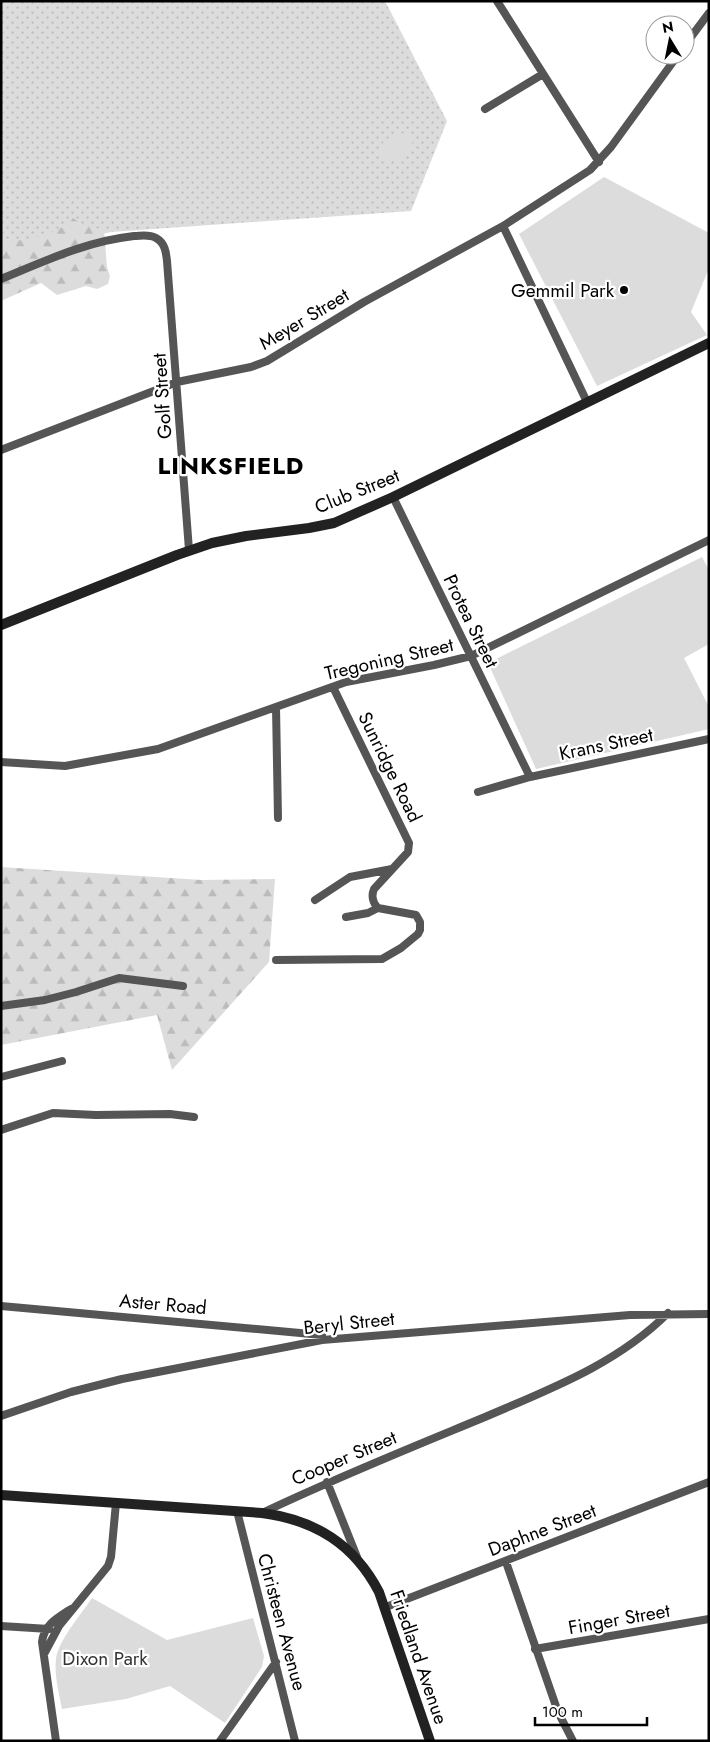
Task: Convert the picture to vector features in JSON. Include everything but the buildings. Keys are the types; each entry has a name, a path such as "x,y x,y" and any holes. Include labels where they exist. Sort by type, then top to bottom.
{"main road":[{"name":"Club Street","path":"1,625 189,550 227,539 334,523 393,497 709,343"},
{"name":"Cooper Street","path":"1,1495 262,1513"},
{"name":"Friedland Avenue","path":"262,1513 296,1520 320,1530 342,1545 358,1560 376,1585 386,1607 430,1741"}],"street":[{"path":"497,1 599,162"},
{"path":"695,32 709,13"},
{"name":"Meyer Street","path":"1,450 177,382 251,367 267,361 364,302 502,226 584,174 599,162 671,65"},
{"path":"485,109 543,74"},
{"path":"502,226 587,402"},
{"name":"Golf Street","path":"1,279 63,254 103,241 148,235 160,240 165,248 167,262 189,550"},
{"name":"Protea Street","path":"393,497 530,777"},
{"name":"Tregoning Street","path":"1,762 65,766 166,747 355,680 471,656 709,540"},
{"name":"Sunridge Road","path":"333,687 408,843 408,852 374,889 372,894 378,908"},
{"path":"276,707 278,818"},
{"name":"Krans Street","path":"478,792 530,777 709,739"},
{"path":"315,900 350,877 392,869"},
{"path":"276,960 378,960 387,957 401,948 418,934 420,930 420,922 416,915 378,908 368,913 346,917"},
{"path":"1,1006 45,1000 119,978 183,986"},
{"path":"1,1077 62,1061"},
{"path":"1,1130 53,1113 96,1116 170,1114 194,1117"},
{"name":"Aster Road","path":"1,1306 322,1337"},
{"name":"Cooper Street","path":"262,1513 327,1482 582,1375 623,1349 668,1313"},
{"name":"Beryl Street","path":"1,1416 70,1392 112,1381 322,1337 630,1314 709,1314"},
{"name":"Friedland Avenue","path":"327,1482 358,1560"},
{"name":"Daphne Street","path":"386,1607 709,1482"},
{"path":"44,1654 54,1635 74,1607 108,1566 111,1557 116,1503"},
{"name":"Christeen Avenue","path":"236,1511 295,1741"},
{"path":"506,1562 558,1712 574,1741"},
{"path":"56,1741 43,1637 46,1628 56,1618 74,1607"},
{"name":"Finger Street","path":"535,1649 709,1619"},
{"path":"1,1626 46,1628 54,1635"},
{"path":"23,1628 43,1637 54,1635"},
{"path":"220,1741 276,1662"}],"green space":[{"path":"1,1 385,1 447,121 411,211 111,232 45,247 1,262"},
{"path":"401,133 412,138 411,148 399,159 383,161 379,153 381,145 393,136"},
{"name":"Gemmil Park","path":"604,177 709,233 709,268 691,312 707,335 597,386 519,234"},
{"path":"73,218 83,225 104,230 107,267 110,276 108,284 97,289 86,286 57,295 41,283 1,301 1,239 5,243 42,236 59,229"},
{"path":"702,557 709,570 709,644 684,658 709,707 709,729 536,769 488,663"},
{"path":"1,867 202,880 275,879 269,962 172,1070 157,1015 1,1045"},
{"name":"Dixon Park","path":"92,1598 167,1640 253,1618 264,1656 262,1667 225,1723 170,1686 126,1699 62,1709 57,1684 56,1659 61,1644"}],"place":[{"name":"Gemmil Park","path":"624,290"}],"district":[{"name":"LINKSFIELD","path":"231,465"}]}
